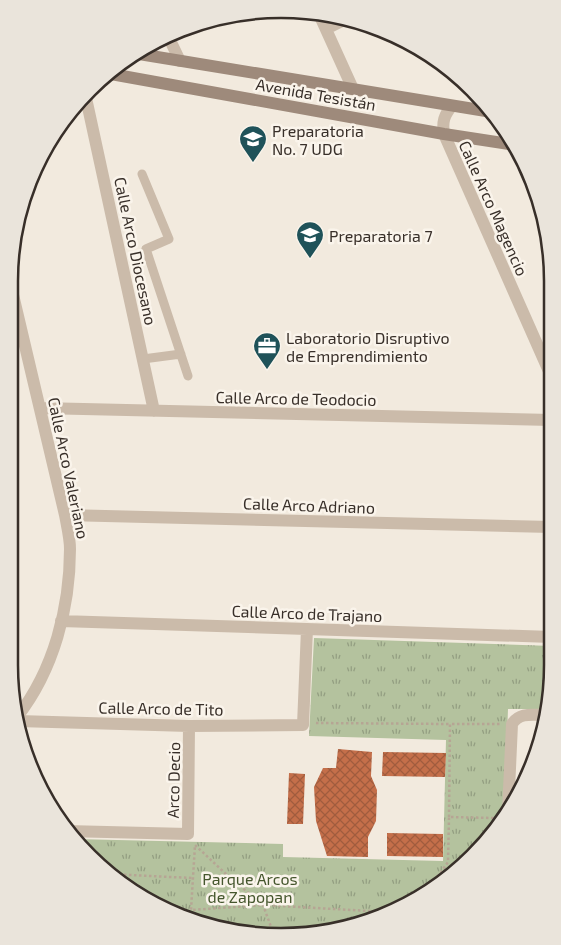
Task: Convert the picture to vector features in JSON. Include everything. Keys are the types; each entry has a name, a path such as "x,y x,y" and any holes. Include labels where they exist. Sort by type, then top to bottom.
{"street":[{"path":"322,21 353,89"},
{"path":"326,29 336,24"},
{"path":"171,42 180,61"},
{"name":"Avenida Tesistán","path":"145,55 481,110"},
{"name":"Avenida Tesistán","path":"116,75 505,143"},
{"name":"Calle Arco Diocesano","path":"87,103 154,410"},
{"name":"Calle Arco Magencio","path":"452,106 445,114 444,134 544,360"},
{"name":"Calle Arco Valeriano","path":"18,316 65,515 70,547 68,588 61,621 48,665 30,700 22,710"},
{"name":"Calle Arco de Teodocio","path":"40,408 544,420"},
{"name":"Calle Arco Adriano","path":"65,515 544,528"},
{"name":"Calle Arco de Trajano","path":"61,621 544,637"},
{"path":"303,724 307,629"},
{"path":"509,795 512,724 515,719 523,715 538,715"},
{"name":"Calle Arco de Tito","path":"24,721 189,726 303,724"},
{"name":"Arco Decio","path":"77,831 188,834 189,726"}],"lane":[{"path":"142,174 169,239 146,249 188,376"},
{"path":"143,359 181,354"}],"path":[{"path":"303,724 512,724"},
{"path":"440,874 448,862 450,724"},
{"path":"449,817 493,818 493,820"},
{"path":"271,927 263,905 227,875 196,844 191,910 263,905 372,911"},
{"path":"122,875 192,878"}],"green space":[{"name":"Parque Arcos de Zapopan","path":"314,638 544,646 543,682 539,709 508,709 505,802 499,811 478,838 441,873 412,892 365,914 315,925 280,928 212,919 164,900 134,883 107,862 84,839 283,844 283,857 443,861 446,740 309,736"}],"building":[{"path":"338,749 372,752 371,776 377,790 376,821 368,837 368,857 327,856 316,821 314,787 323,768 336,768"},
{"path":"383,752 446,753 445,777 382,776"},
{"path":"289,773 305,774 303,824 287,824"},
{"path":"387,833 443,834 443,857 387,856"}],"place":[{"name":"Preparatoria No. 7 UDG","path":"253,163"},
{"name":"Preparatoria 7","path":"310,259"},
{"name":"Laboratorio Disruptivo de Emprendimiento","path":"267,370"}]}
